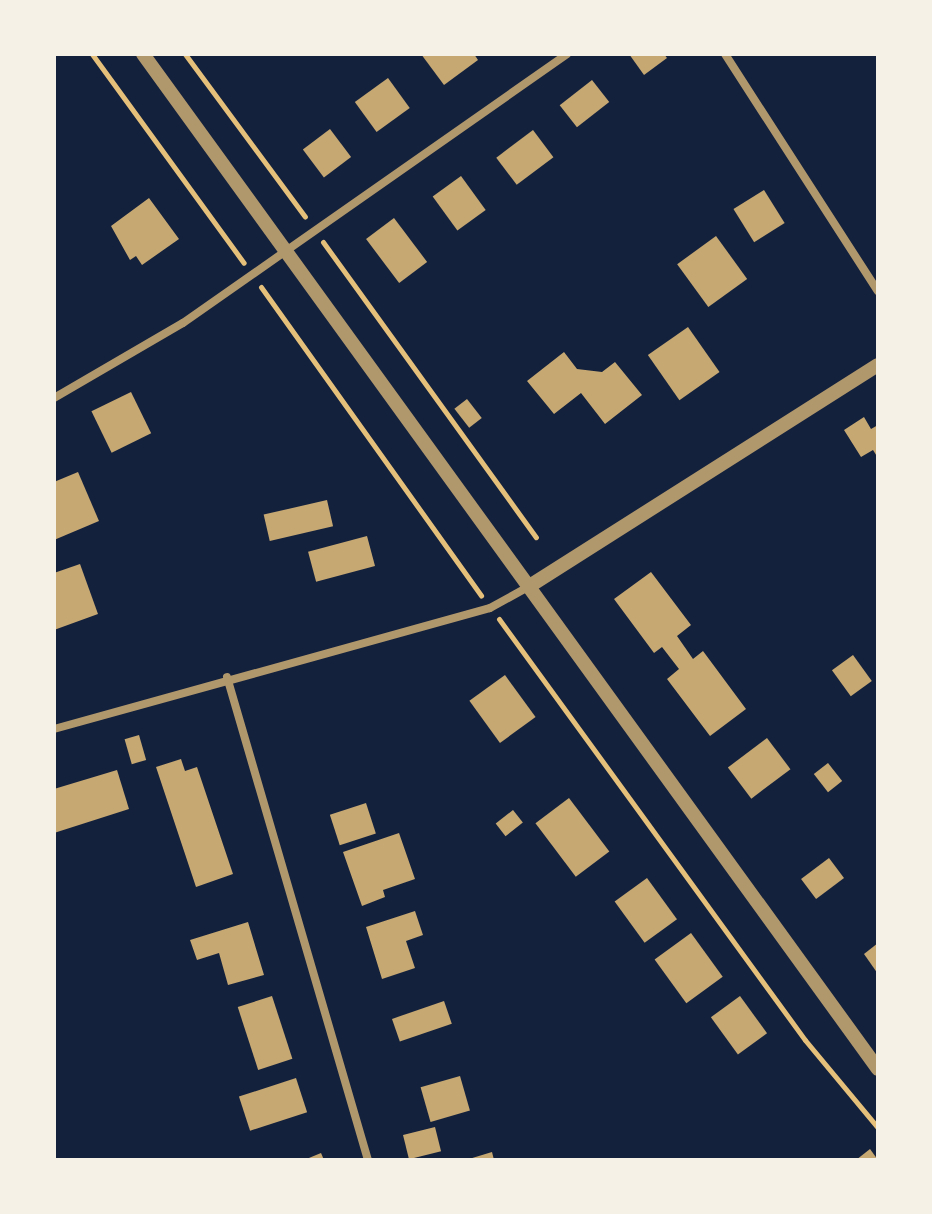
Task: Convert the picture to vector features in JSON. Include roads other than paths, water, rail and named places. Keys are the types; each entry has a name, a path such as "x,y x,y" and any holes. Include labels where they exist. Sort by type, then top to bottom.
{"street":[{"path":"143,54 878,1069"},
{"path":"54,398 183,323 567,54"},
{"path":"725,54 878,291"},
{"path":"54,729 227,677 490,608 878,365"},
{"path":"227,677 368,1160"}]}
